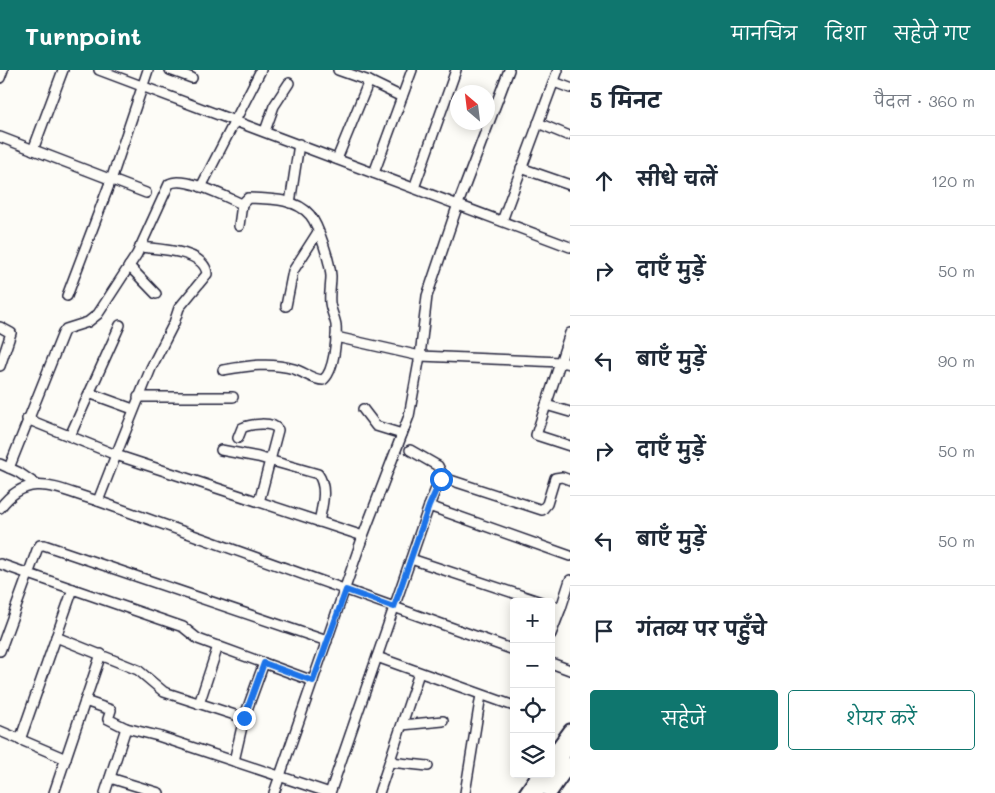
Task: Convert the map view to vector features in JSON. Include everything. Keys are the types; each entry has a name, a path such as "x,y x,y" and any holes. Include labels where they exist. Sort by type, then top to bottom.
{"highway":[{"path":"555,768 570,745"},
{"path":"550,793 570,764"},
{"path":"537,793 548,778"}],"main road":[{"path":"555,751 570,730"},
{"path":"525,793 535,778"}],"street":[{"path":"0,78 3,70"},
{"path":"33,150 63,70"},
{"path":"99,70 570,247"},
{"path":"67,296 111,180 148,70"},
{"path":"170,70 192,78"},
{"path":"201,187 261,70"},
{"path":"338,70 369,81 402,97"},
{"path":"374,173 412,70"},
{"path":"414,188 456,70"},
{"path":"274,793 346,590 363,536 409,416 420,356 427,296 458,204 509,70"},
{"path":"502,221 558,70"},
{"path":"337,159 369,81"},
{"path":"554,82 570,88"},
{"path":"265,131 274,106 289,83"},
{"path":"538,123 567,135"},
{"path":"0,138 146,193"},
{"path":"290,203 299,144"},
{"path":"521,168 570,185"},
{"path":"242,204 201,187 177,182 169,184 140,247 98,314 88,322 66,329 63,333 27,419 4,466 38,485 98,501 510,649"},
{"path":"223,370 253,364 266,365 293,369 318,380 323,380 328,375 336,337 330,302 330,269 318,232 309,215 290,203 248,198 242,204 239,226"},
{"path":"286,306 293,271 318,232"},
{"path":"98,501 138,396 179,308 206,276 208,271 199,262 184,253 140,247"},
{"path":"129,266 156,294"},
{"path":"70,436 120,325"},
{"path":"0,327 11,333 1,364"},
{"path":"570,333 565,363 546,405 536,435 570,446"},
{"path":"336,337 420,356 565,363"},
{"path":"89,392 133,409"},
{"path":"138,396 234,397"},
{"path":"546,405 570,412"},
{"path":"363,409 376,426 402,434"},
{"path":"27,419 116,455 363,536"},
{"path":"238,438 244,427 276,426 278,435 259,502"},
{"path":"221,450 272,461 318,474 322,480 324,490 319,522"},
{"path":"410,450 438,466 444,478 542,510 548,504 555,478 562,477 570,480"},
{"path":"85,701 111,710 108,719 126,728 330,793 429,506 439,481 444,478"},
{"path":"0,508 13,492 22,487 38,485"},
{"path":"429,506 570,556"},
{"path":"0,651 28,573 40,546 50,545 327,641"},
{"path":"411,558 529,598"},
{"path":"0,564 183,627 198,639 313,681"},
{"path":"555,624 570,580"},
{"path":"20,740 72,589"},
{"path":"555,606 561,608"},
{"path":"56,637 143,672 164,692 244,718"},
{"path":"199,704 218,646"},
{"path":"54,793 101,654"},
{"path":"377,657 510,705"},
{"path":"234,761 244,718 264,663"},
{"path":"555,664 570,670"},
{"path":"379,793 419,673"},
{"path":"465,793 481,695"},
{"path":"402,725 443,721"},
{"path":"105,793 126,728"},
{"path":"0,731 66,759"},
{"path":"390,762 428,766"},
{"path":"110,778 154,792"}],"route":[{"path":"244,718 264,663 313,681 346,590 394,607 429,506 441,479"}]}
